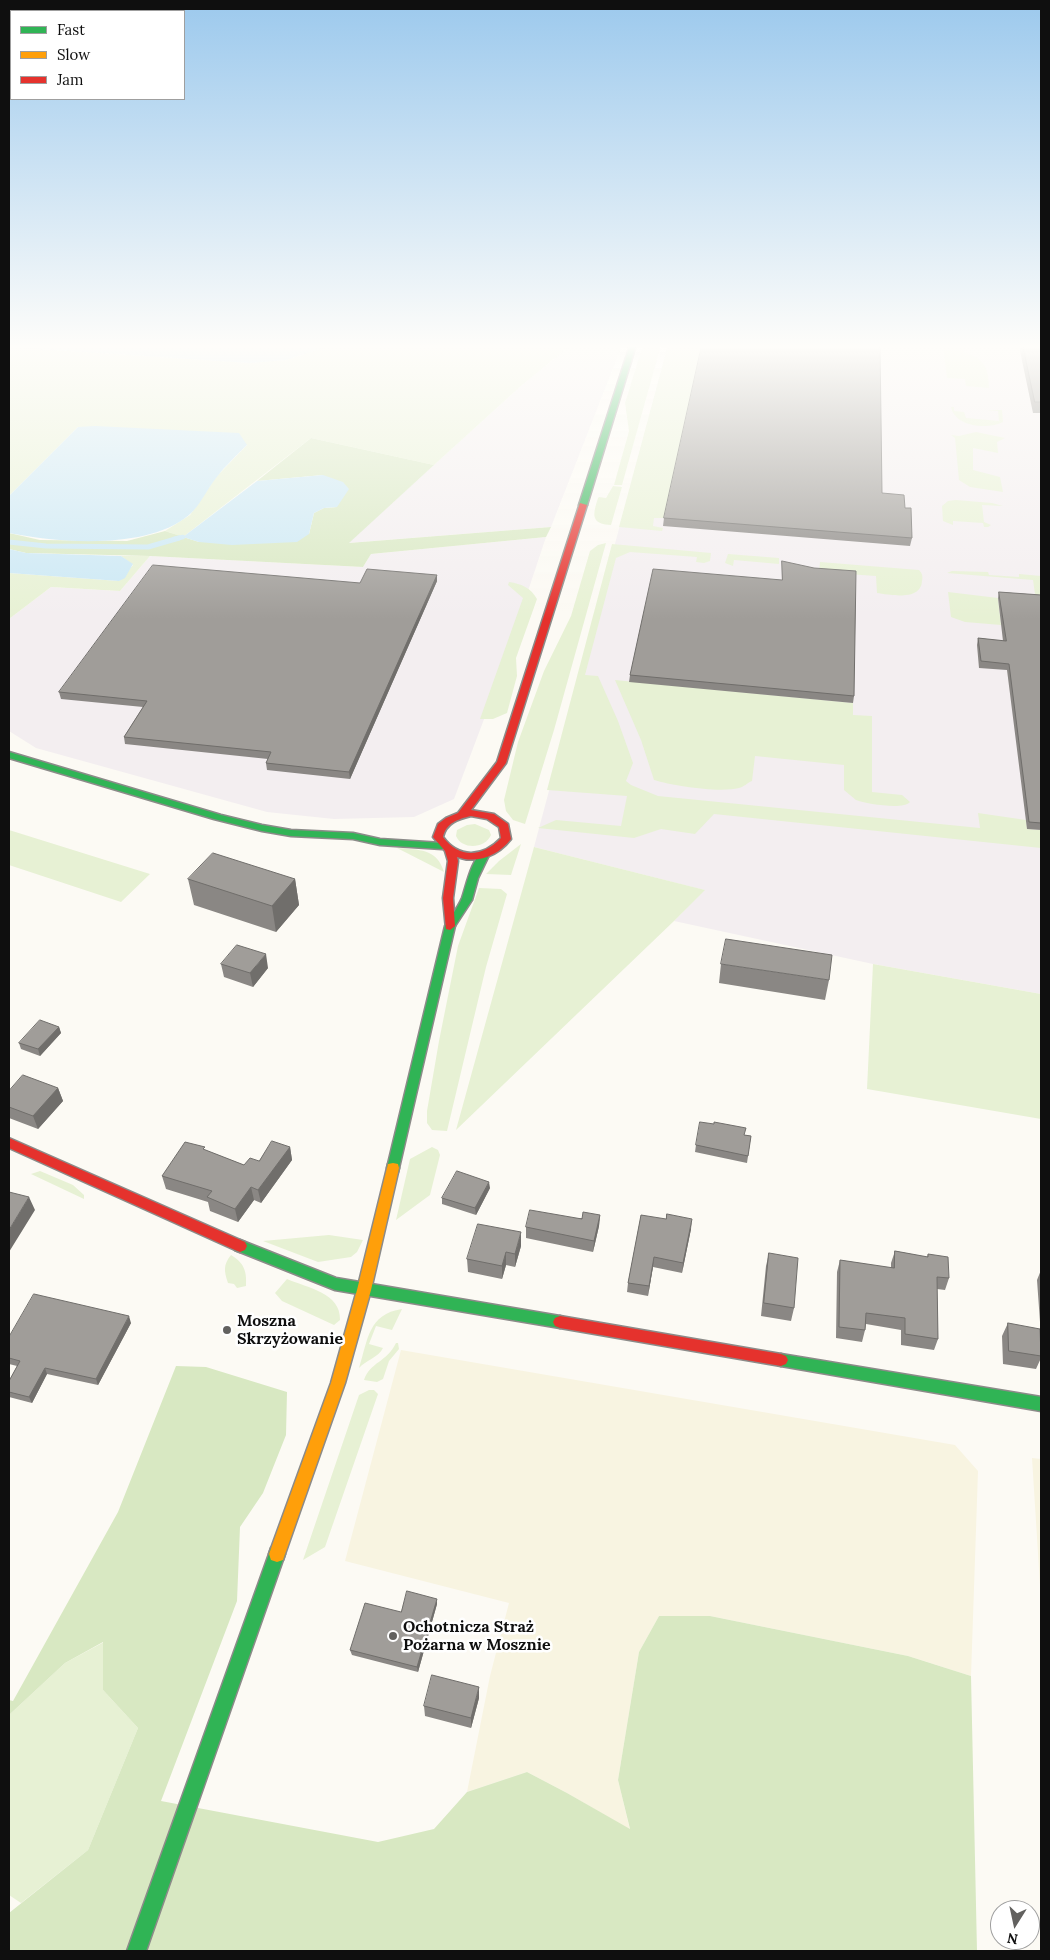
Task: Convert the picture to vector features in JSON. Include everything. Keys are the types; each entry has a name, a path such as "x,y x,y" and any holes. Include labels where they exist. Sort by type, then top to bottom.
{"street":[{"path":"462,814 475,800 488,776 501,763 605,436"},
{"path":"9,755 199,811 262,828 291,833 353,836 380,842 445,848 465,856 484,855 501,847 506,839 504,826 497,820 481,814 462,814 442,825 430,827"},
{"path":"501,763 504,778"},
{"path":"497,802 495,810 497,820"},
{"path":"136,1951 338,1383 364,1290 450,926 448,898 452,861 438,838 442,825"},
{"path":"353,836 380,830"},
{"path":"450,926 467,900 473,878 484,855"},
{"path":"9,1143 310,1276 364,1290 1041,1404"}],"shaded area":[{"path":"465,436 586,436 551,527 348,543"},
{"path":"644,436 1041,436 1041,994 873,964 674,921 704,890 534,847"},
{"path":"546,537 495,690 454,799 414,817 334,819 267,812 36,748 9,731 9,619 51,587 120,591 150,556 363,567 371,554"},
{"path":"401,1350 955,1445 978,1471 971,1676 908,1656 710,1616 659,1616 639,1652 618,1780 630,1830 527,1772 467,1792 490,1676 509,1603 345,1561"},
{"path":"1032,1458 1041,1459 1041,1601"}],"green space":[{"path":"9,436 69,436 9,496"},
{"path":"167,436 465,436 434,465 311,438 183,537 165,531 190,515 216,477 247,445"},
{"path":"627,436 636,436 622,485 614,485"},
{"path":"643,436 683,436 665,518 654,518 653,526 663,528 662,531 619,527"},
{"path":"953,436 1005,438 997,442 998,453 973,448 973,470 1000,477 1003,492 970,487 959,480 955,438"},
{"path":"311,438 434,465 349,543 551,527 546,537 371,554 363,567 150,556 26,553 9,549 9,533 40,540 127,541 165,531 199,542 309,534 314,513 324,508 337,507 323,475 257,481"},
{"path":"613,486 622,487 611,525 599,523 594,513 598,498 606,498"},
{"path":"948,501 992,503 1003,506 982,505 984,522 991,525 988,527 984,527 983,523 953,521 953,525 943,521 942,506"},
{"path":"606,543 554,730 525,824 513,820 506,811 504,800 518,742 544,671 571,616 590,551 598,545"},
{"path":"612,544 711,553 710,561 704,563 696,562 697,557 630,552 616,558 585,675 598,676 618,721 633,763 626,781 631,785 658,796 980,828 978,813 1026,820 1027,829 1041,830 1041,848 714,814 695,834 661,829 634,838 538,828 556,820 621,826 627,796 547,790"},
{"path":"728,554 779,558 779,564 734,560 733,566 725,563"},
{"path":"121,556 150,556 120,591 51,587 9,619 9,573 119,581 133,565"},
{"path":"820,562 919,570 922,575 922,581 917,592 911,594 877,593 876,576 819,572"},
{"path":"952,571 988,572 989,575 1019,577 1019,574 1041,576 1041,601 1036,601 1033,580 947,573"},
{"path":"509,582 526,587 537,599 516,658 517,676 507,713 493,719 480,719 523,598 508,585"},
{"path":"948,592 998,598 1001,625 965,622 951,617"},
{"path":"615,680 853,703 853,715 872,716 872,792 902,795 910,802 900,806 893,806 856,800 844,790 844,765 755,756 752,781 739,788 720,790 696,788 654,780 641,740"},
{"path":"475,824 489,830 491,835 488,840 474,846 468,846 459,841 456,836 457,830 467,825"},
{"path":"9,830 150,874 121,902 9,865"},
{"path":"521,844 511,875 486,874 499,861"},
{"path":"534,847 705,890 456,1130"},
{"path":"397,848 420,850 432,854 441,864 444,872"},
{"path":"479,888 501,889 507,894 486,967 447,1131 432,1130 427,1123 427,1111 439,1041 458,946"},
{"path":"873,964 1041,994 1041,1119 867,1089"},
{"path":"432,1147 438,1150 440,1155 430,1195 396,1220 410,1159"},
{"path":"40,1171 73,1185 84,1195 84,1199 31,1174"},
{"path":"329,1235 363,1240 357,1252 351,1257 318,1262 263,1241"},
{"path":"231,1255 244,1268 246,1286 237,1288 234,1284 228,1283 225,1268"},
{"path":"287,1279 322,1293 329,1298 335,1303 339,1311 340,1320 334,1325 282,1301 275,1293"},
{"path":"402,1309 392,1330 376,1326 369,1344 383,1348 359,1368 368,1338 376,1322 382,1316"},
{"path":"398,1343 399,1349 389,1361 383,1379 377,1382 364,1380 370,1369 388,1354"},
{"path":"176,1366 206,1367 287,1392 286,1435 263,1493 240,1527 237,1601 161,1801 378,1842 434,1829 467,1792 527,1772 630,1829 618,1780 639,1652 659,1616 710,1616 908,1656 971,1676 977,1951 9,1951 9,1913 88,1850 138,1728 103,1690 103,1642 65,1663 9,1715 9,1700 13,1701 118,1512"},
{"path":"369,1390 374,1390 378,1394 325,1547 303,1560 359,1395"},
{"path":"104,1642 103,1690 138,1728 88,1850 21,1903 9,1895 9,1715 65,1663"}],"water":[{"path":"69,436 241,436 247,445 219,474 197,507 189,515 172,526 151,534 127,539 77,541 29,537 9,533 9,496"},
{"path":"323,475 343,482 349,489 337,507 324,508 314,513 309,534 297,542 232,545 199,542 183,537 257,481"},
{"path":"9,549 26,553 121,556 133,564 125,578 119,581 9,573"}],"building":[{"path":"682,436 881,436 882,493 904,495 905,508 911,508 912,538 664,518"},
{"path":"782,561 814,568 856,571 854,696 630,675 653,569 782,580"},
{"path":"153,565 360,583 367,569 437,575 349,772 266,763 271,752 124,737 147,701 59,692"},
{"path":"999,592 1041,595 1041,823 1029,822 1009,664 981,661 978,638 1006,641"},
{"path":"213,853 295,879 272,906 188,879"},
{"path":"726,939 832,955 829,980 721,964"},
{"path":"237,945 266,954 250,973 221,964"},
{"path":"40,1020 59,1027 38,1049 19,1043"},
{"path":"23,1075 58,1088 33,1116 9,1107 9,1091"},
{"path":"700,1122 714,1124 714,1122 746,1128 744,1135 751,1136 748,1156 696,1145"},
{"path":"272,1141 290,1147 258,1190 251,1187 235,1209 207,1197 212,1191 162,1176 185,1142 205,1147 203,1149 244,1165 250,1158 259,1161"},
{"path":"457,1171 489,1182 475,1208 442,1198"},
{"path":"9,1192 29,1197 9,1230"},
{"path":"530,1210 582,1219 583,1212 600,1215 594,1241 526,1227"},
{"path":"667,1214 692,1219 683,1263 654,1257 649,1286 628,1283 641,1215 666,1219"},
{"path":"478,1224 521,1232 515,1254 506,1252 502,1266 467,1259"},
{"path":"895,1251 928,1257 928,1254 948,1257 949,1278 937,1277 938,1339 905,1334 905,1318 866,1313 865,1330 839,1327 840,1260 894,1268"},
{"path":"769,1253 798,1258 794,1308 764,1303"},
{"path":"34,1294 129,1316 96,1379 45,1368 29,1397 9,1392 9,1381 20,1361 9,1358 9,1337"},
{"path":"1008,1323 1040,1329 1041,1356 1009,1351"},
{"name":"Ochotnicza Straż Pożarna w Mosznie","path":"407,1591 437,1599 417,1667 350,1650 365,1603 401,1612"},
{"path":"432,1675 479,1687 471,1718 424,1706"}],"waterway":[{"path":"174,539 183,537"},
{"path":"9,542 46,546 148,547 179,538"}],"traffic: fast":[{"path":"583,505 604,436"},
{"path":"9,755 218,817 262,828 291,833 353,836 380,842 442,846"},
{"path":"393,1168 450,926 467,900 473,878 484,855"},
{"path":"240,1246 335,1284 560,1322"},
{"path":"781,1360 1041,1404"},
{"path":"136,1951 277,1554"}],"traffic: slow":[{"path":"277,1554 338,1383 364,1290 393,1168"}],"traffic: jam":[{"path":"462,815 490,775 501,763 583,505"},
{"path":"471,813 490,816 504,826 506,839 499,847 481,856 461,856 444,846 438,837 439,831 445,823 454,817 471,813"},
{"path":"449,852 453,861 448,898 450,926"},
{"path":"9,1143 240,1246"},
{"path":"560,1322 781,1360"}],"place":[{"name":"Moszna Skrzyżowanie","path":"227,1330"},
{"name":"Ochotnicza Straż Pożarna w Mosznie","path":"393,1636"}]}
